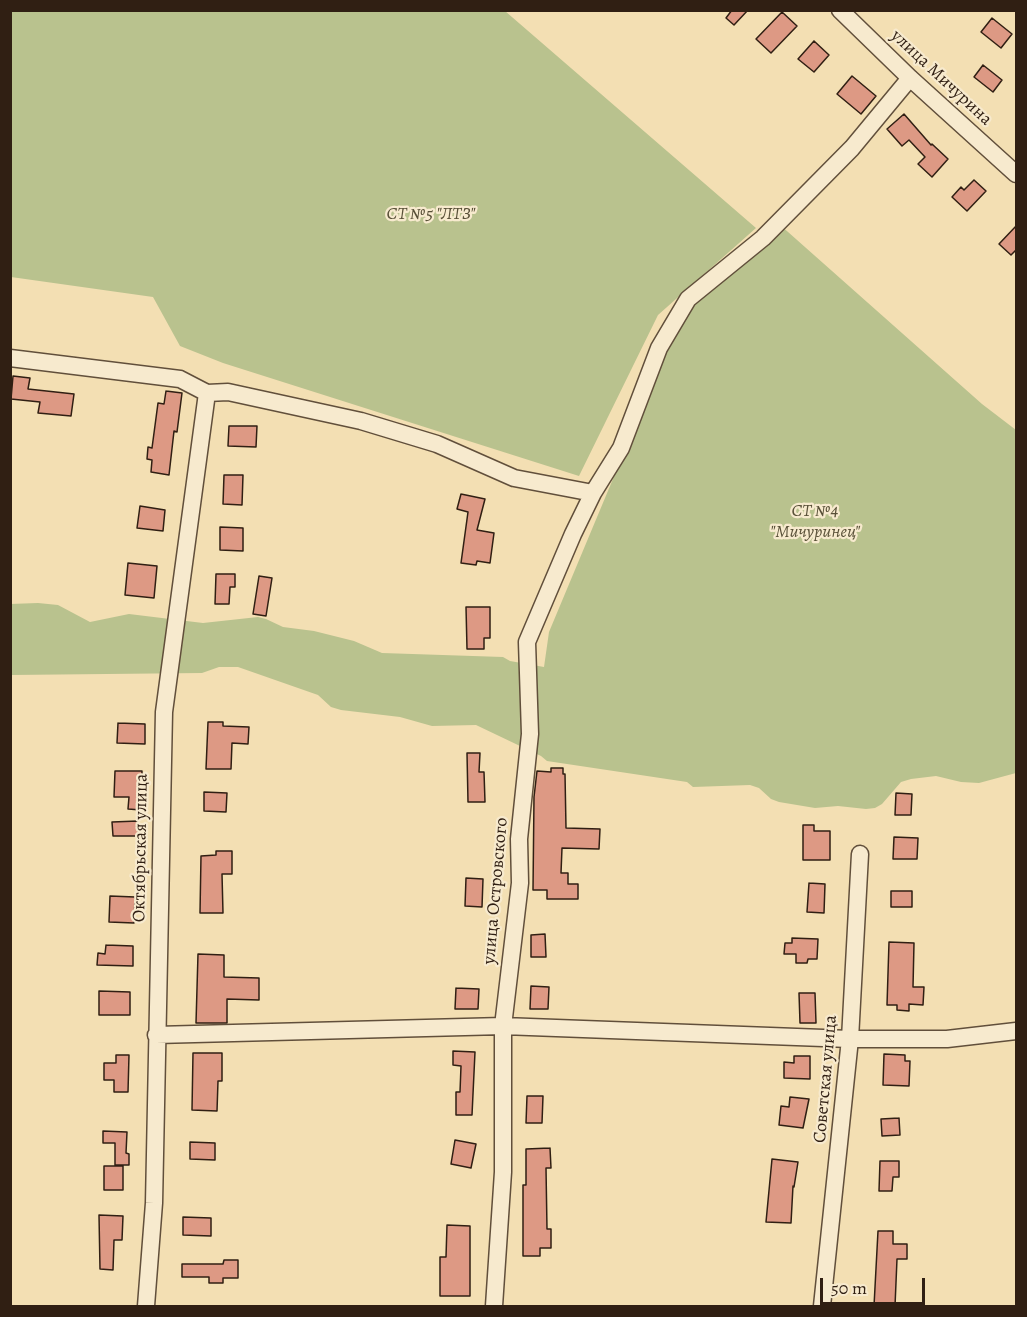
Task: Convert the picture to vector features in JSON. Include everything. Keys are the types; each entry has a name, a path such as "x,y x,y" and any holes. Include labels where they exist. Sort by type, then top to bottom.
{"street":[{"name":"улица Мичурина","path":"840,10 910,78 1017,174"},
{"name":"улица Островского","path":"494,1306 503,1172 503,1026 520,883 519,839 530,734 527,642 573,534 593,493 621,448 658,348 688,299 763,238 852,148 910,78"},
{"path":"10,358 180,379 207,393 228,392 361,422 437,444 514,478 593,493"},
{"name":"Октябрьская улица","path":"146,1306 154,1203 164,712 207,393"},
{"name":"Советская улица","path":"822,1306 850,1039 860,854"},
{"path":"156,1035 503,1026 850,1039 947,1039 1017,1031"}],"green space":[{"name":"СТ №5 \"ЛТЗ\"","path":"11,11 505,11 756,228 658,315 579,476 223,363 180,346 153,297 11,277"},
{"name":"СТ №4 \"Мичуринец\"","path":"779,224 982,404 1016,430 1016,773 979,783 961,782 936,776 911,779 901,782 882,804 875,808 838,806 815,808 779,802 771,799 759,788 750,785 693,787 687,782 547,761 476,725 432,726 400,717 341,710 331,707 318,695 238,667 219,667 202,673 11,675 10,604 38,603 58,605 90,622 129,614 203,623 258,617 283,627 314,631 354,641 382,653 503,657 510,661 544,667 549,632 684,309"}],"building":[{"path":"732,10 748,10 734,25 726,18"},
{"path":"782,12 797,26 771,53 756,39"},
{"path":"992,18 1012,34 1001,48 981,32"},
{"path":"814,41 829,55 814,72 798,59"},
{"path":"983,65 1002,80 993,92 974,77"},
{"path":"852,76 876,96 861,114 837,94"},
{"path":"904,114 931,145 948,159 932,177 918,164 925,157 909,140 902,146 887,129"},
{"path":"974,180 986,191 967,211 952,197 961,187 964,190"},
{"path":"1017,225 1017,249 1011,255 999,244"},
{"path":"13,376 30,378 28,389 74,394 71,416 38,413 40,402 11,399"},
{"path":"166,391 182,393 177,432 174,431 169,475 151,472 152,460 147,459 148,447 152,448 158,403 164,404"},
{"path":"229,426 257,426 256,447 228,446"},
{"path":"224,475 243,475 242,505 223,504"},
{"path":"461,494 485,499 477,530 494,533 490,563 477,561 476,565 461,563 468,512 457,509"},
{"path":"140,506 165,510 163,531 137,528"},
{"path":"220,527 243,528 243,551 220,550"},
{"path":"128,563 157,566 154,598 125,595"},
{"path":"216,574 235,574 235,587 230,587 229,604 215,604"},
{"path":"259,576 272,578 266,616 253,614"},
{"path":"466,607 490,607 490,638 484,638 484,649 467,649"},
{"path":"208,722 223,722 223,726 249,727 248,744 232,743 231,769 206,769"},
{"path":"118,723 145,724 145,744 117,743"},
{"path":"467,753 480,753 479,772 484,772 485,802 468,802"},
{"path":"551,768 563,768 563,774 565,774 566,828 600,829 599,849 562,848 561,873 568,873 568,884 578,884 578,899 547,899 547,890 533,890 534,797 537,771 551,772"},
{"path":"115,771 142,771 141,810 128,809 129,797 114,797"},
{"path":"204,792 227,793 226,812 204,811"},
{"path":"896,793 912,794 911,815 895,815"},
{"path":"138,821 138,836 113,836 112,822"},
{"path":"803,825 814,825 814,831 830,831 830,860 803,860"},
{"path":"894,837 918,838 917,859 893,859"},
{"path":"216,851 232,851 232,874 222,874 223,913 200,913 201,856 216,855"},
{"path":"466,878 483,879 482,907 465,906"},
{"path":"809,883 825,884 824,913 807,912"},
{"path":"891,891 912,891 912,907 891,907"},
{"path":"110,896 135,897 134,923 109,922"},
{"path":"545,934 546,957 531,957 531,935"},
{"path":"792,938 818,939 817,959 808,959 807,963 796,963 796,954 784,954 785,943 792,943"},
{"path":"889,942 914,943 913,987 924,987 923,1005 909,1004 909,1011 897,1010 897,1005 887,1005"},
{"path":"106,945 133,946 133,966 97,965 98,953 105,954"},
{"path":"198,954 224,955 224,977 259,978 259,1000 227,999 227,1023 196,1023"},
{"path":"531,986 549,987 548,1009 530,1009"},
{"path":"456,988 479,989 478,1009 455,1009"},
{"path":"99,991 130,992 130,1015 99,1015"},
{"path":"799,993 815,993 816,1023 800,1023"},
{"path":"453,1051 475,1052 472,1115 456,1115 456,1092 460,1092 461,1066 453,1065"},
{"path":"193,1053 222,1053 222,1081 218,1081 217,1111 192,1110"},
{"path":"884,1054 905,1055 905,1061 910,1061 909,1086 883,1085"},
{"path":"116,1055 129,1055 128,1092 114,1092 114,1080 104,1080 104,1063 116,1063"},
{"path":"794,1056 810,1056 810,1079 784,1078 784,1062 794,1063"},
{"path":"527,1096 543,1096 542,1123 526,1123"},
{"path":"790,1097 809,1099 803,1128 779,1125 781,1106 789,1107"},
{"path":"899,1118 900,1135 882,1136 881,1119"},
{"path":"103,1131 127,1132 126,1153 129,1154 129,1165 115,1165 115,1143 103,1143"},
{"path":"455,1140 476,1144 471,1168 451,1164"},
{"path":"190,1142 215,1143 215,1160 190,1159"},
{"path":"550,1148 551,1168 546,1168 547,1229 551,1229 551,1248 540,1248 540,1256 523,1256 523,1185 526,1185 526,1149"},
{"path":"772,1159 798,1162 793,1186 791,1223 766,1222"},
{"path":"880,1161 899,1161 899,1177 893,1177 892,1191 879,1191"},
{"path":"104,1166 123,1166 123,1190 104,1190"},
{"path":"99,1215 123,1216 122,1240 114,1240 113,1270 100,1269"},
{"path":"183,1217 211,1218 211,1236 183,1235"},
{"path":"447,1225 470,1226 470,1296 440,1296 440,1257 446,1257"},
{"path":"878,1231 893,1231 893,1244 907,1244 907,1259 897,1259 895,1306 874,1306"},
{"path":"224,1260 238,1260 238,1278 223,1278 223,1283 209,1283 209,1277 182,1277 182,1264 223,1264"}]}
